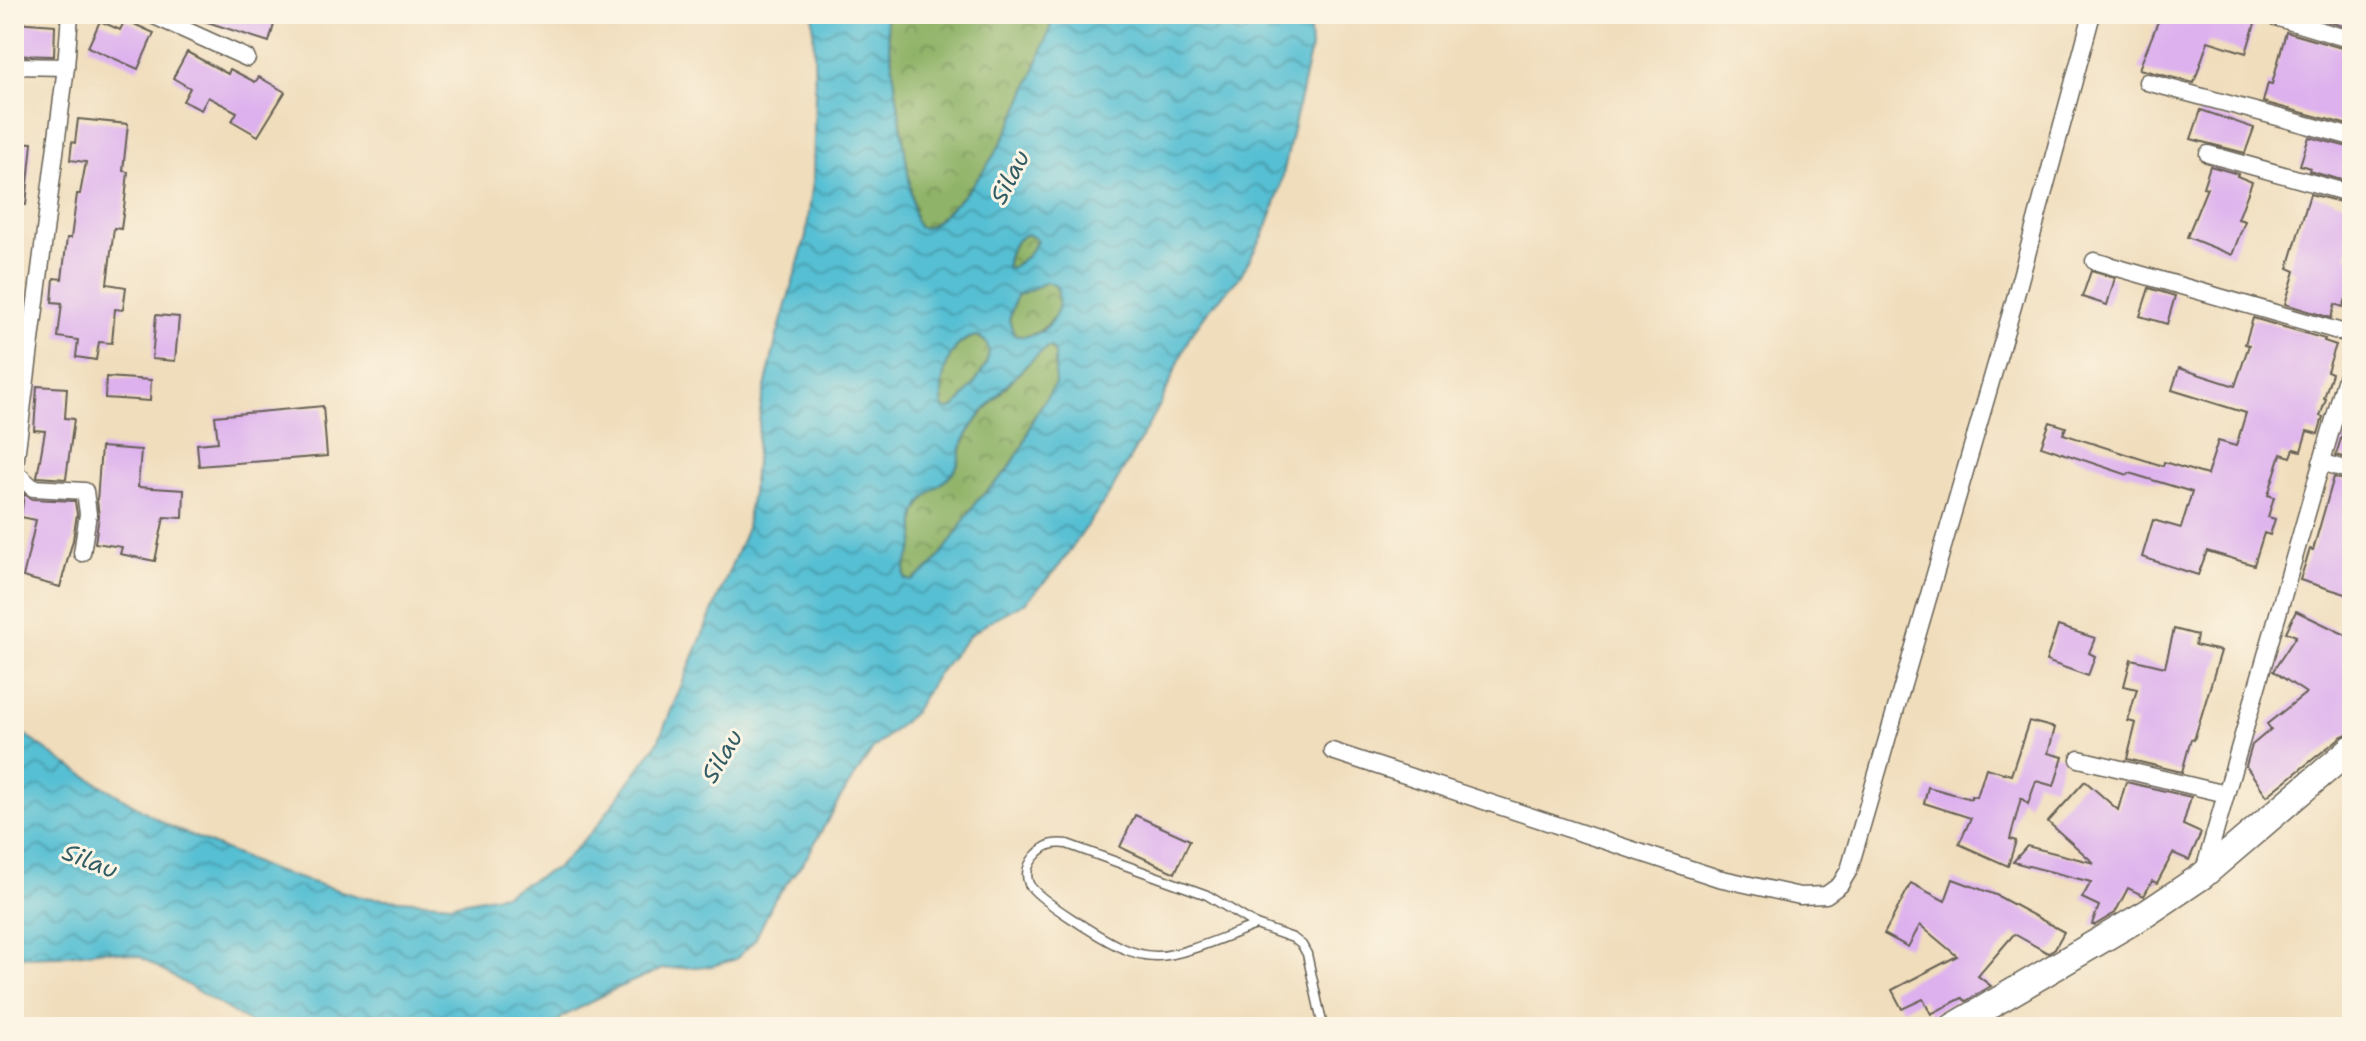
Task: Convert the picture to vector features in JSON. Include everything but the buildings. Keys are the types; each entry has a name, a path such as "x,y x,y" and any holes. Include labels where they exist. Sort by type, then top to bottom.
{"main road":[{"path":"1953,1027 2147,913 2202,876 2352,748"}],"street":[{"path":"70,14 66,67 21,366 14,472 33,488 85,491 88,514 82,553"},
{"path":"150,14 247,58"},
{"path":"1332,751 1718,878 1800,896 1826,895 1840,885 1849,870 2004,337 2092,14"},
{"path":"2265,14 2352,40"},
{"path":"14,66 66,67"},
{"path":"2147,82 2352,137"},
{"path":"2208,154 2352,194"},
{"path":"2094,261 2352,335"},
{"path":"2202,876 2352,357"},
{"path":"2321,462 2352,471"},
{"path":"2079,759 2226,794"}],"lane":[{"path":"1256,925 1174,954 1156,957 1140,954 1120,947 1041,898 1028,881 1027,872 1031,861 1043,847 1055,842 1067,844 1207,895 1256,925 1282,933 1302,945 1307,954 1323,1027"}],"green space":[{"path":"885,14 1055,14 1020,106 997,150 964,195 925,228 918,227 915,220"},
{"path":"1026,234 1037,241 1027,256 1007,268 1012,248"},
{"path":"1047,281 1056,287 1060,296 1054,316 1037,332 1026,336 1014,335 1009,320 1016,296"},
{"path":"977,336 985,342 988,350 983,370 957,405 945,408 942,386 947,364 958,346"},
{"path":"1047,347 1055,353 1055,384 1033,419 1023,446 1008,470 976,502 932,566 912,581 905,579 920,506 956,468 965,439 981,416 1014,378"}],"water":[{"name":"Silau","path":"813,14 885,14 915,220 918,227 925,228 964,195 997,150 1020,106 1055,14 1309,14 1311,48 1279,193 1264,234 1239,278 1190,336 1161,403 1112,490 1060,565 1026,602 970,635 937,674 914,712 873,749 839,800 807,857 774,900 755,940 736,959 712,966 662,969 617,988 564,1016 552,1027 257,1027 139,956 105,950 60,956 14,957 14,727 63,762 169,826 274,871 361,897 451,904 504,894 558,867 597,826 658,742 745,533 761,405 806,236 813,181","holes":["1027,234 1037,241 1027,256 1007,268 1008,258 1018,240","1047,282 1056,286 1058,306 1050,323 1034,334 1014,335 1009,320 1016,296","977,336 985,342 987,360 962,399 954,408 947,409 943,407 942,397 947,363 958,345","1047,347 1055,353 1055,384 1033,419 1023,446 1008,470 976,502 932,566 912,581 905,579 920,505 952,474 963,442 980,416"]}]}
